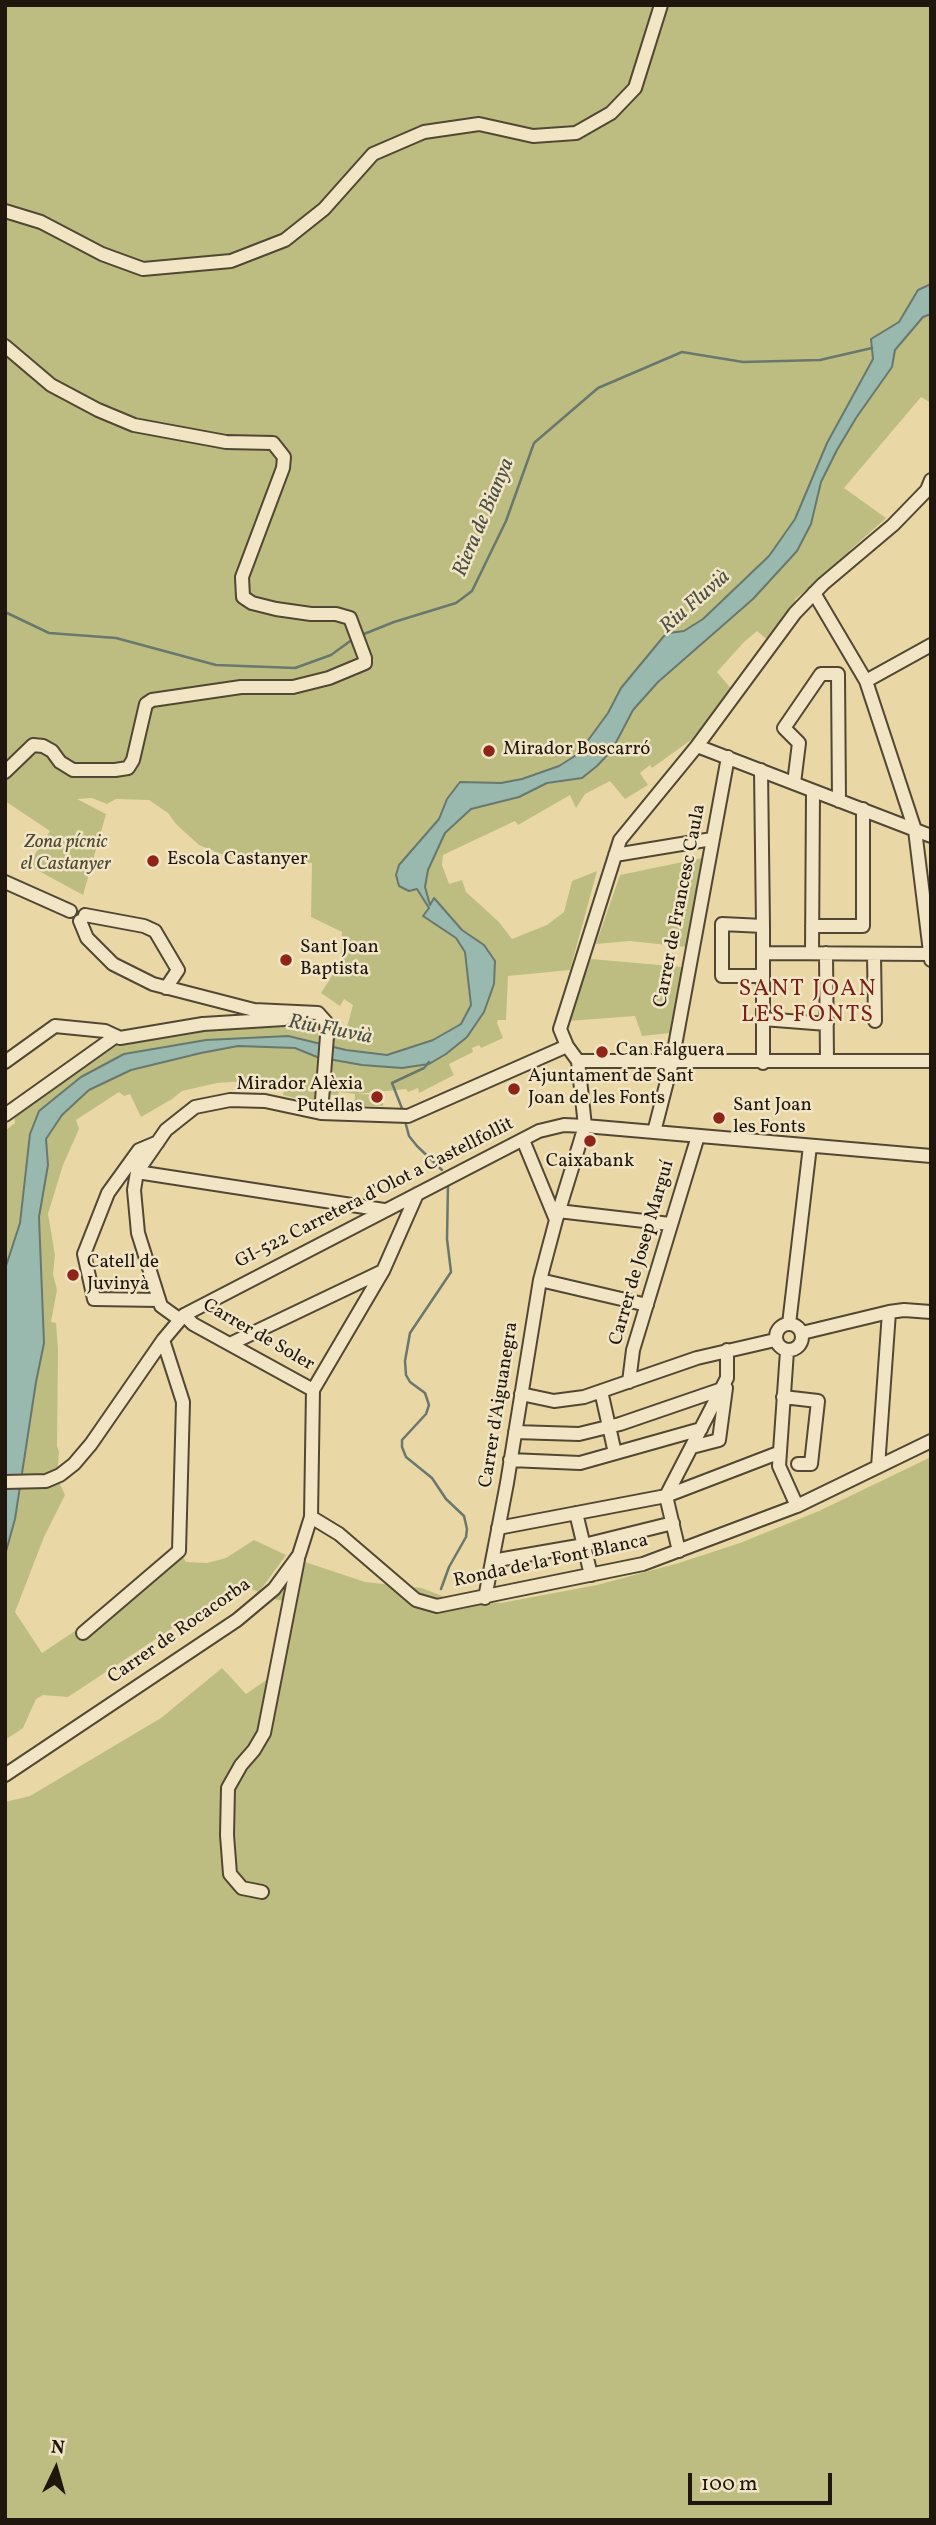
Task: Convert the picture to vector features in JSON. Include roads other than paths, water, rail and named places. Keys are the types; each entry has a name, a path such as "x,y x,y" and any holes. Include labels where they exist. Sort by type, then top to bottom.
{"street":[{"path":"5,211 41,222 102,254 144,269 231,261 285,240 324,209 373,154 424,132 479,124 533,136 576,133 611,113 635,88 661,5"},
{"path":"5,346 51,385 98,410 134,425 226,442 273,443 284,457 283,468 242,577 243,597 252,603 276,609 336,614 350,618 365,658 365,663 353,668 293,687 241,687 152,700 146,704 133,760 128,768 72,769 60,762 52,751 43,746 33,746 5,772"},
{"path":"585,1126 578,1061 567,1046 560,1028 620,840 696,746 795,613 814,593 893,525 927,490 931,480"},
{"path":"814,593 866,681 915,830 931,960"},
{"path":"866,681 931,645"},
{"path":"793,783 799,743 784,728 821,674 838,674 858,666"},
{"path":"838,674 839,801"},
{"path":"696,746 931,836"},
{"name":"Carrer de Francesc Caula","path":"654,1132 672,1062 729,757"},
{"path":"761,770 763,1063"},
{"path":"812,953 813,792"},
{"path":"812,926 863,926 863,809"},
{"path":"615,855 712,839"},
{"path":"5,882 70,911 73,921 83,918 145,926 155,931 178,970 166,988"},
{"path":"83,918 87,938 113,964 153,984 254,1010 318,1013 326,1022 327,1036 321,1109"},
{"path":"763,926 722,924 722,976 763,976"},
{"path":"762,953 930,954"},
{"path":"826,953 827,1060"},
{"path":"874,954 875,1021"},
{"path":"5,1062 55,1026 106,1031 120,1038 204,1024 284,1019 304,1013"},
{"path":"763,1019 827,1024"},
{"path":"5,1115 116,1037"},
{"path":"158,1142 139,1150 108,1193 83,1254 94,1299 159,1300 138,1233 134,1190 136,1172 158,1142 166,1130 195,1107 230,1100 265,1101 321,1109 408,1116 567,1046"},
{"path":"578,1061 931,1061"},
{"name":"GI-522 Carretera d'Olot a Castellfollit","path":"5,1482 46,1481 66,1471 91,1444 181,1317 539,1131 564,1125 585,1126 931,1156"},
{"name":"Carrer d'Aiguanegra","path":"485,1598 540,1280 585,1126"},
{"name":"Carrer de Josep Marguí","path":"629,1382 633,1350 698,1136"},
{"path":"523,1140 557,1215 670,1224"},
{"path":"789,1324 810,1146"},
{"path":"136,1172 384,1210"},
{"path":"313,1390 383,1271 417,1194"},
{"path":"230,1344 383,1271"},
{"path":"540,1280 648,1305"},
{"name":"Carrer de Soler","path":"159,1300 162,1306 313,1390"},
{"path":"802,1332 889,1312 931,1312"},
{"path":"878,1467 889,1312"},
{"path":"782,1326 797,1326 802,1332 802,1342 796,1349 787,1351 775,1340 776,1332 782,1326"},
{"path":"83,1633 179,1551 183,1402 163,1340"},
{"path":"521,1394 554,1401 584,1397 727,1350 775,1340"},
{"path":"692,1447 719,1440 727,1350"},
{"path":"787,1351 779,1456 797,1506"},
{"path":"515,1432 579,1434 610,1427 724,1383"},
{"path":"679,1551 666,1496 724,1383"},
{"name":"Carrer de Rocacorba","path":"5,1775 237,1620 274,1588 299,1555 311,1517 313,1390"},
{"path":"601,1391 615,1453"},
{"path":"783,1396 817,1401 811,1464 798,1464"},
{"path":"510,1460 580,1463 701,1429"},
{"name":"Ronda de la Font Blanca","path":"311,1517 339,1534 416,1600 437,1606 643,1564 797,1506 931,1441"},
{"path":"498,1528 666,1496 779,1456 794,1458 798,1464 796,1472 784,1476"},
{"path":"684,1464 692,1486"},
{"path":"576,1513 591,1575"},
{"path":"492,1561 584,1545 673,1523"},
{"path":"262,1892 242,1888 230,1874 228,1788 264,1733 299,1555"}],"water":[{"path":"931,284 931,314 923,317 895,350 892,367 837,450 821,482 811,524 797,551 753,599 658,682 633,710 612,750 597,766 582,778 547,783 519,797 471,809 445,833 428,870 425,887 430,905 434,898 462,930 484,945 495,961 494,984 484,1012 467,1037 429,1064 402,1068 362,1065 317,1057 295,1048 238,1046 201,1053 131,1070 89,1090 62,1115 46,1139 48,1165 39,1217 44,1343 15,1519 5,1555 5,1269 20,1223 30,1134 39,1111 81,1077 124,1054 206,1040 288,1036 346,1050 387,1055 433,1040 461,1024 471,1005 465,952 456,938 423,916 429,908 417,889 409,891 399,886 396,875 399,865 439,819 447,799 460,782 501,783 522,779 559,766 578,754 608,713 621,688 664,636 684,631 703,619 769,556 795,519 827,443 873,359 871,339 899,322 918,290"}],"waterway":[{"name":"Riera de Bianya","path":"359,636 456,603 472,591 506,521 534,443 598,388 682,352 743,362 820,360 872,348"},
{"name":"Riera de Bianya","path":"5,612 49,633 116,638 216,665 295,668 331,655 353,639"},
{"path":"403,1111 392,1083 424,1068 429,1062"},
{"path":"405,1121 409,1136 442,1170"},
{"path":"441,1589 449,1567 466,1537 464,1516 446,1499 432,1478 406,1457 402,1440 426,1414 429,1405 425,1393 410,1382 406,1375 405,1361 410,1333 451,1272 447,1239 448,1184"}],"place":[{"name":"Mirador Boscarró","path":"489,751"},
{"name":"Escola Castanyer","path":"153,861"},
{"name":"Sant Joan Baptista","path":"286,960"},
{"name":"Can Falguera","path":"602,1052"},
{"name":"Ajuntament de Sant Joan de les Fonts","path":"514,1089"},
{"name":"Mirador Alèxia Putellas","path":"377,1097"},
{"name":"Sant Joan les Fonts","path":"719,1118"},
{"name":"Caixabank","path":"590,1141"},
{"name":"Catell de Juvinyà","path":"73,1275"}],"district":[{"name":"SANT JOAN LES FONTS","path":"808,1004"}],"water label":[{"name":"Riu Fluvià","path":"696,603"},
{"name":"Riu Fluvià","path":"330,1031"}],"park label":[{"name":"Zona pícnic el Castanyer","path":"66,855"}]}
